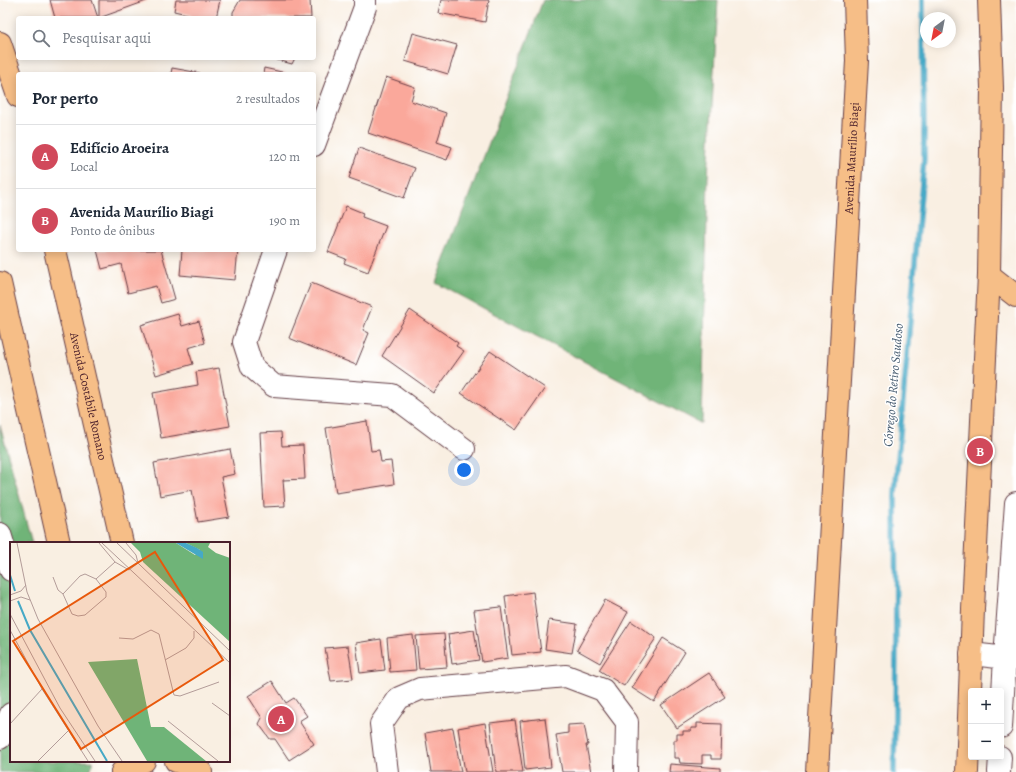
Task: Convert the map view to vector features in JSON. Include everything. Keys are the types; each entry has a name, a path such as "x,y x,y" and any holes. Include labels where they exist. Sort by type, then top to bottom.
{"main road":[{"name":"Avenida Maurílio Biagi","path":"817,772 857,61 855,0"},
{"path":"967,772 971,654 989,275 992,88 989,0"},
{"path":"0,43 16,90"},
{"name":"Avenida Costábile Romano","path":"55,252 122,542"},
{"path":"989,275 1016,296"},
{"path":"0,283 59,542"},
{"path":"118,762 122,772 142,762"},
{"path":"172,762 176,772"},
{"path":"179,762 192,766 201,772"}],"street":[{"path":"316,140 365,7 365,0"},
{"path":"275,252 244,342 252,366 274,386 392,396 464,449"},
{"path":"1001,724 1010,658 1016,503"},
{"path":"0,534 10,567"},
{"path":"971,654 1010,658"},
{"path":"387,772 381,724 399,698 420,689 566,676 603,690 627,722 626,772"},
{"path":"0,738 10,716"},
{"path":"999,772 1000,760"}],"green space":[{"path":"543,0 718,0 708,177 702,424 436,283"},
{"path":"0,425 32,542 10,542 10,762 93,762 90,772 0,772"}],"building":[{"path":"50,0 92,0 97,16 54,16"},
{"path":"99,0 149,0 105,16 99,16"},
{"path":"176,0 220,0 216,16 191,16 174,11"},
{"path":"240,0 310,0 311,16 233,16 233,12"},
{"path":"441,0 489,0 485,22 438,13"},
{"path":"413,33 457,45 448,74 405,61"},
{"path":"277,60 294,60 292,64"},
{"path":"172,68 194,72 171,72"},
{"path":"264,68 282,72 263,72"},
{"path":"386,77 415,87 411,101 446,113 437,142 452,147 447,160 368,133"},
{"path":"359,148 415,168 404,198 349,178"},
{"path":"346,206 363,213 362,217 386,226 368,272 344,263 346,259 328,252"},
{"path":"98,252 162,252 175,299 161,303 156,286 128,293 121,264 102,269"},
{"path":"182,252 238,252 235,280 180,275"},
{"path":"311,283 372,307 363,330 369,333 356,365 289,338"},
{"path":"410,310 458,343 456,346 464,351 434,393 382,356"},
{"path":"178,314 182,326 199,321 205,343 188,348 193,364 156,375 141,325"},
{"path":"490,351 545,388 516,430 461,393"},
{"path":"219,368 230,426 161,438 153,393 198,385 196,372"},
{"path":"367,421 371,451 379,450 381,462 391,461 394,484 336,493 326,428"},
{"path":"281,432 282,446 303,445 305,479 283,480 285,506 264,507 260,433"},
{"path":"230,449 235,474 221,477 229,517 198,522 192,490 160,496 154,463"},
{"path":"533,592 541,652 512,655 505,596"},
{"path":"605,600 628,612 600,663 577,650"},
{"path":"501,607 508,658 482,662 474,610"},
{"path":"549,620 577,624 572,653 545,649"},
{"path":"631,621 656,638 624,686 599,670"},
{"path":"474,630 479,660 452,664 448,634"},
{"path":"444,634 447,667 419,669 416,636"},
{"path":"413,635 416,670 390,672 387,638"},
{"path":"663,638 685,652 654,702 632,688"},
{"path":"381,639 385,670 360,673 356,643"},
{"path":"348,646 353,679 331,681 325,648"},
{"path":"709,673 725,697 677,728 661,705"},
{"path":"272,681 286,703 294,698 307,716 299,721 314,744 289,760 275,739 270,739 259,724 262,718 248,696"},
{"path":"545,718 551,767 525,770 520,721"},
{"path":"515,720 523,772 496,772 490,723"},
{"path":"485,723 493,772 465,772 458,728"},
{"path":"697,723 722,724 721,759 711,759 711,755 702,755 702,764 680,763 679,758 674,758 674,740 677,740 677,734 683,734 683,731 691,731 691,728 697,728"},
{"path":"584,724 591,772 562,772 556,735 568,733 568,725"},
{"path":"453,728 461,772 431,772 425,733"},
{"path":"670,764 720,768 720,772 669,772"}],"waterway":[{"name":"Córrego do Retiro Saudoso","path":"894,772 896,651 895,493 924,159 923,0"}],"place":[{"name":"Avenida Maurílio Biagi","path":"980,451"},
{"name":"Edifício Aroeira","path":"281,719"}]}
